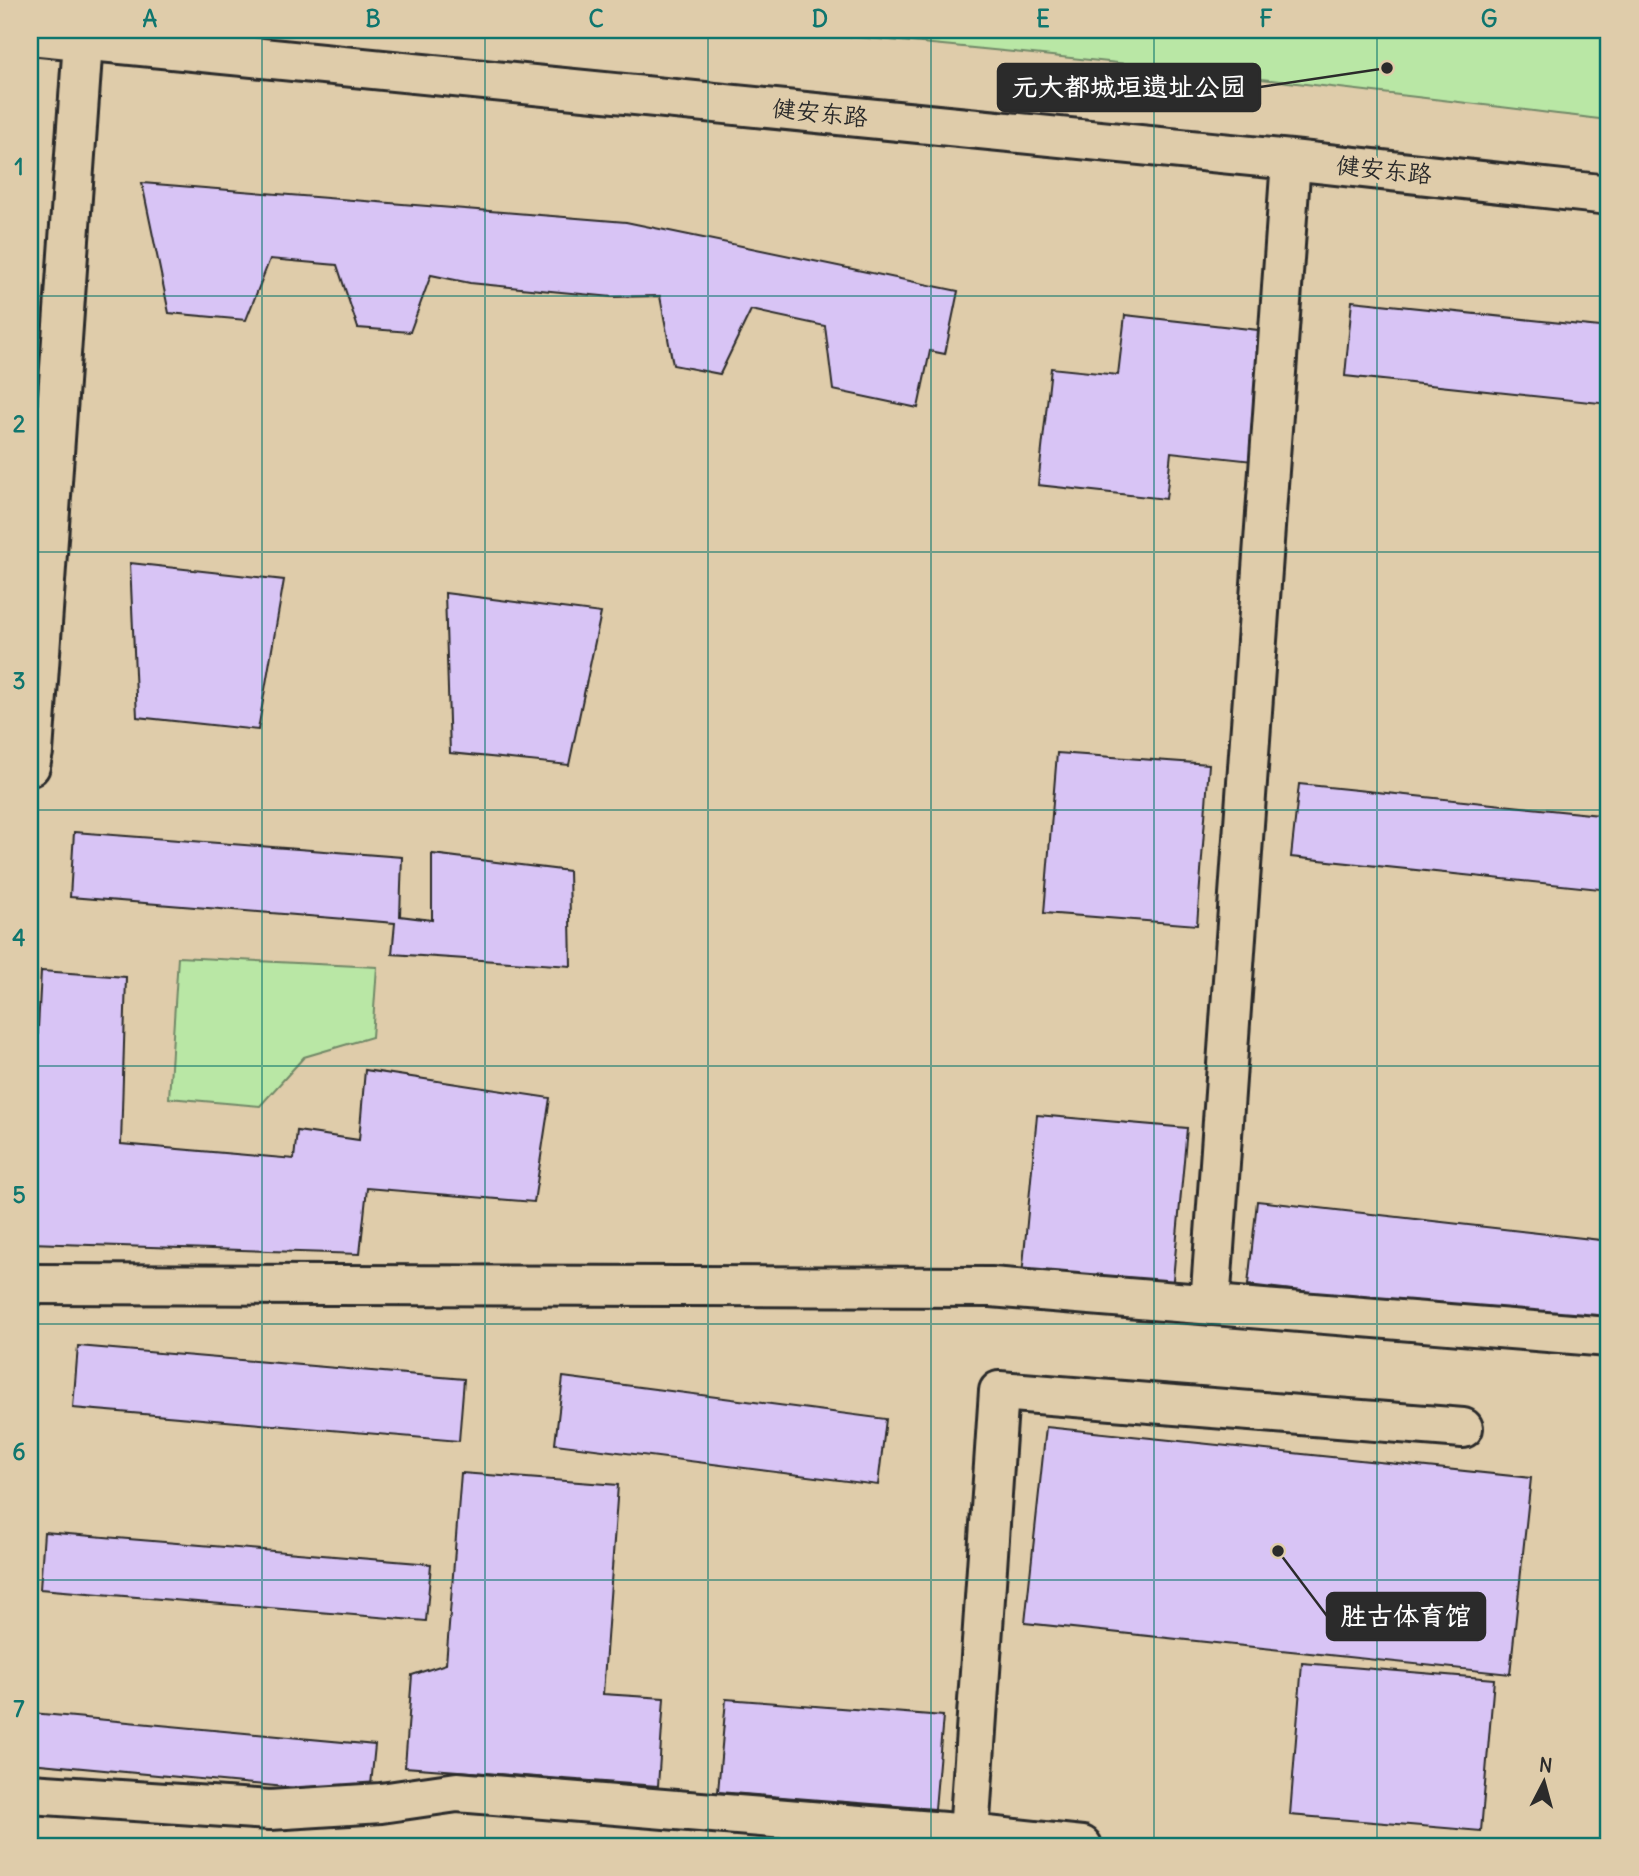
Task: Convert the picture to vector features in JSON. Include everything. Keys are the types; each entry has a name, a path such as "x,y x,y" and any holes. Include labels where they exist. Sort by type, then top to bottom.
{"street":[{"name":"健安东路","path":"30,35 1291,160 1609,195"},
{"path":"30,766 83,41"},
{"path":"1210,1305 1291,160"},
{"path":"30,1284 991,1287 1609,1337"},
{"path":"970,1834 999,1391 1463,1428"},
{"path":"30,1794 270,1810 381,1803 457,1792 970,1834 1082,1846"}],"green space":[{"path":"776,30 1609,30 1609,120 1089,60"},
{"path":"178,957 377,967 372,1037 304,1057 260,1106 169,1098"}],"building":[{"path":"142,183 626,222 958,291 945,354 930,351 918,408 833,390 825,326 751,310 720,374 673,365 660,296 612,297 470,283 431,275 410,332 358,328 337,265 270,259 246,320 169,313"},
{"path":"1352,301 1609,328 1609,404 1345,376"},
{"path":"1125,315 1276,332 1262,462 1171,452 1166,499 1038,485 1051,368 1118,375"},
{"path":"130,563 284,580 258,730 137,717"},
{"path":"445,593 601,613 569,765 450,753"},
{"path":"1057,753 1209,764 1197,925 1044,913"},
{"path":"1299,784 1609,816 1609,890 1291,857"},
{"path":"74,832 402,857 400,916 432,920 432,854 569,871 571,966 392,954 395,923 70,897"},
{"path":"41,971 126,977 121,1144 294,1159 297,1131 359,1140 365,1070 550,1098 534,1202 367,1188 360,1254 30,1243 30,1184"},
{"path":"1037,1115 1187,1128 1172,1290 1022,1276"},
{"path":"1257,1201 1609,1241 1609,1278 1604,1326 1248,1285"},
{"path":"78,1346 464,1379 459,1441 73,1408"},
{"path":"563,1377 886,1419 878,1485 555,1444"},
{"path":"1046,1427 1531,1478 1510,1674 1025,1623"},
{"path":"461,1473 618,1485 603,1694 664,1698 658,1786 405,1767 412,1675 446,1664"},
{"path":"44,1532 431,1564 426,1621 40,1589"},
{"path":"1302,1663 1494,1679 1481,1831 1290,1815"},
{"path":"726,1699 943,1716 935,1809 718,1792"},
{"path":"32,1713 375,1745 370,1795 30,1763"}],"place":[{"name":"元大都城垣遗址公园","path":"1387,68"},
{"name":"胜古体育馆","path":"1278,1551"}]}
